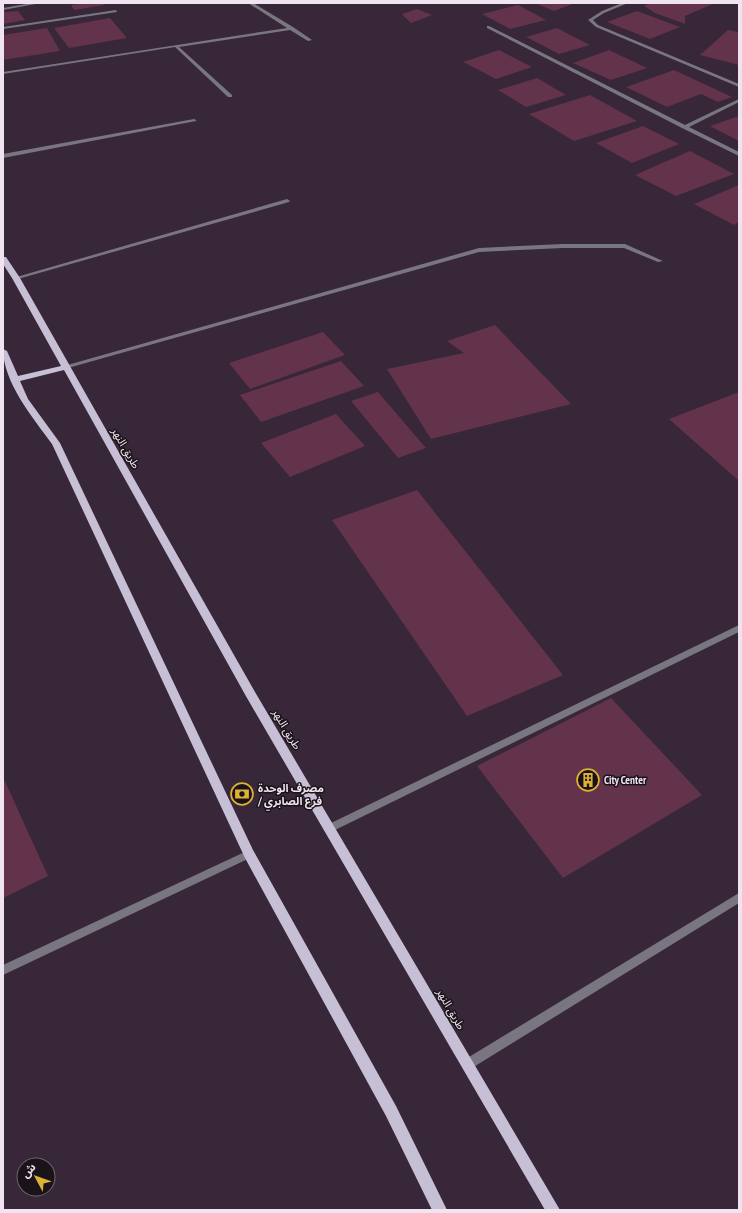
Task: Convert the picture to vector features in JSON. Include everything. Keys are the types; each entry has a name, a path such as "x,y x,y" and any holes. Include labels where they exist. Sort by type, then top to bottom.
{"main road":[{"name":"طريق النهر","path":"3,259 16,278 251,695 554,1210"},
{"path":"3,350 24,399 56,444 250,854 391,1111 440,1210"},
{"path":"16,379 66,368"}],"street":[{"path":"3,9 39,3"},
{"path":"250,3 310,40"},
{"path":"626,3 603,12 590,20 597,26 739,86"},
{"path":"3,28 116,11"},
{"path":"488,27 739,154"},
{"path":"3,73 292,28"},
{"path":"176,46 230,96"},
{"path":"684,127 739,100"},
{"path":"3,156 194,120"},
{"path":"16,278 287,201"},
{"path":"66,368 479,250 563,246 625,246 660,261"},
{"path":"330,828 739,628"},
{"path":"3,970 250,854"},
{"path":"468,1064 739,898"}],"building":[{"path":"102,3 104,5 74,10 71,5"},
{"path":"535,3 575,3 554,11"},
{"path":"650,3 715,3 685,16 685,24 655,13 644,6"},
{"path":"518,5 546,20 510,29 482,14"},
{"path":"3,9 5,12 18,11 25,20 3,24"},
{"path":"417,9 432,15 411,23 402,14"},
{"path":"637,11 680,27 650,39 607,22"},
{"path":"110,18 127,38 69,48 54,28"},
{"path":"47,28 60,51 3,60 3,35"},
{"path":"557,28 590,45 559,54 526,37"},
{"path":"728,30 739,32 739,65 700,55"},
{"path":"499,50 532,67 496,79 463,62"},
{"path":"609,50 647,68 611,80 573,63"},
{"path":"674,70 732,97 718,102 701,94 667,107 626,87"},
{"path":"537,78 566,95 526,107 498,90"},
{"path":"590,95 637,121 574,141 529,114"},
{"path":"739,116 739,141 710,126"},
{"path":"643,126 679,144 632,163 596,143"},
{"path":"690,151 734,174 676,196 635,175"},
{"path":"739,185 739,222 734,225 694,204"},
{"path":"495,325 571,404 431,439 387,369 464,353 447,341"},
{"path":"323,332 345,355 250,389 229,363"},
{"path":"341,361 364,386 261,422 240,395"},
{"path":"378,392 426,448 398,458 351,401"},
{"path":"739,392 739,481 669,419"},
{"path":"336,414 365,446 290,477 261,443"},
{"path":"417,490 563,675 467,716 332,520"},
{"name":"City Center","path":"611,698 702,795 563,878 477,766"},
{"path":"3,777 48,876 3,898"}],"place":[{"name":"City Center","path":"588,780"},
{"name":"مصرف الوحدة / فرع الصابري","path":"242,794"}]}
